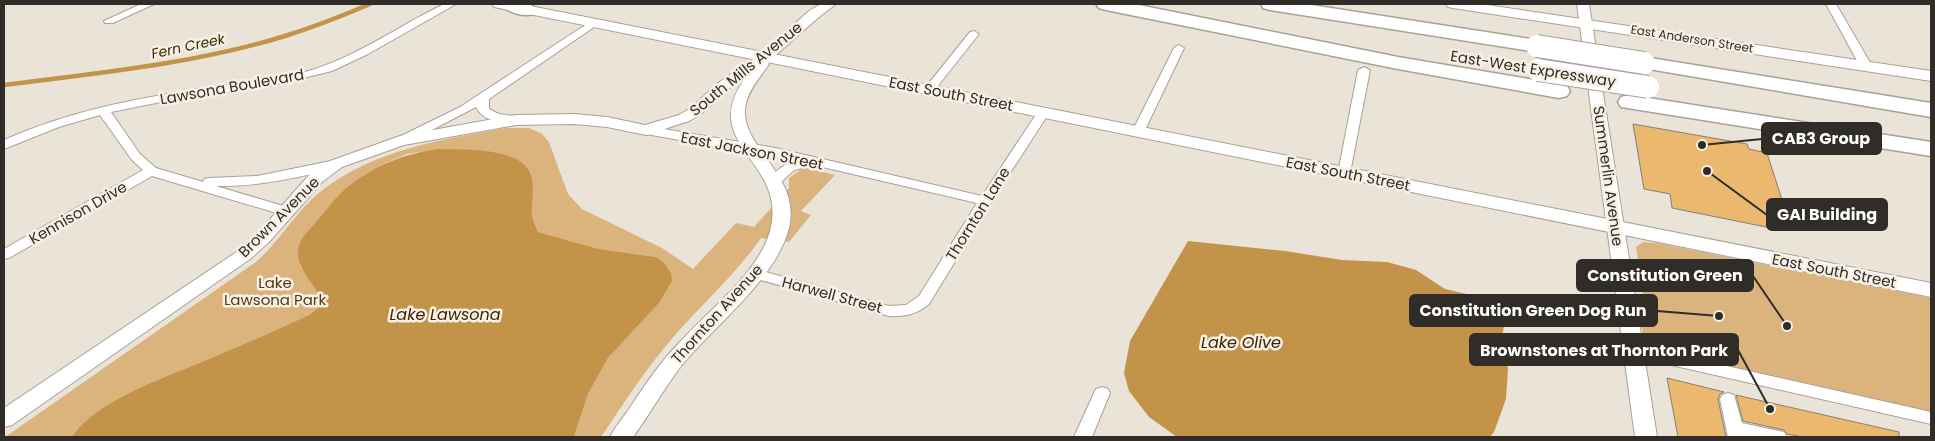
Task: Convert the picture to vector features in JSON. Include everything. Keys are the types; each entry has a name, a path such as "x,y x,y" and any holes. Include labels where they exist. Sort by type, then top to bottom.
{"highway":[{"path":"1106,4 1398,63 1559,91 1931,149"},
{"name":"East-West Expressway","path":"1135,4 1931,134"},
{"name":"East-West Expressway","path":"1270,4 1931,110"},
{"path":"1338,4 1537,46"}],"main road":[{"path":"499,4 593,23"},
{"name":"East Anderson Street","path":"1452,4 1931,76"},
{"name":"East South Street","path":"593,23 1931,290"}],"street":[{"path":"109,21 149,4"},
{"name":"Lawsona Boulevard","path":"4,145 26,134 64,120 103,110 309,74 358,56 451,4"},
{"name":"South Mills Avenue","path":"646,130 678,121 690,115 723,86 766,57 817,9 830,4"},
{"name":"Summerlin Avenue","path":"1582,4 1646,437"},
{"path":"1831,4 1866,66"},
{"name":"Brown Avenue","path":"4,419 244,255 263,238 316,178 336,164 400,141 464,110 593,23"},
{"path":"929,90 974,34"},
{"path":"1138,132 1179,48"},
{"name":"Thornton Avenue","path":"621,437 675,360 697,334 755,274 771,252 780,227 781,195 775,180 740,131 737,118 738,106 743,94 766,57"},
{"path":"1344,173 1364,70"},
{"name":"East Jackson Street","path":"482,97 482,108 486,113 494,117 516,120 574,119 607,122 752,148 985,201"},
{"path":"103,110 136,157 151,170 285,211"},
{"name":"Thornton Lane","path":"909,310 918,306 924,300 985,201 1043,113"},
{"name":"East Jackson Street","path":"400,141 516,120"},
{"path":"775,180 781,171 797,164 808,162 827,165"},
{"path":"187,180 221,183 248,181 336,164"},
{"name":"Kennison Drive","path":"4,255 151,170"},
{"name":"Harwell Street","path":"755,274 889,311 909,310"},
{"path":"1633,351 1931,418"},
{"path":"1083,437 1102,393"},
{"path":"1728,399 1736,433 1778,437"}],"green space":[{"name":"Lake Lawsona Park","path":"507,128 529,128 541,133 549,142 568,194 582,209 662,248 693,269 736,223 754,227 789,188 789,178 804,167 835,175 801,211 811,215 789,242 761,238 730,276 665,347 636,385 601,437 574,437 588,394 608,358 659,303 656,257 599,249 538,232 532,214 531,176 436,149 407,154 388,162 365,174 340,194 300,265 320,295 323,304 309,315 135,390 98,411 83,423 72,437 5,437 256,262 311,200 341,178 362,166 409,148"},
{"path":"1643,242 1657,243 1931,298 1931,412 1673,354 1652,345 1642,332 1643,296 1636,247"}],"water":[{"name":"Lake Lawsona","path":"436,149 474,150 503,154 516,159 525,166 531,175 533,184 532,214 538,232 599,249 656,257 664,263 671,273 672,281 659,303 608,358 588,394 574,437 72,437 83,423 116,400 155,381 309,315 323,304 299,261 299,245 302,239 337,197 361,177 397,159"},
{"name":"Lake Olive","path":"1188,241 1285,251 1342,260 1387,262 1416,270 1445,289 1501,302 1507,313 1502,336 1508,369 1506,399 1494,432 1490,437 1177,437 1149,417 1129,391 1124,373 1130,341"}],"building":[{"path":"1633,124 1747,144 1749,149 1767,153 1784,206 1768,203 1776,229 1672,208 1670,194 1644,189"},
{"path":"1667,378 1724,392 1720,394 1718,399 1726,437 1678,437"},
{"path":"1736,395 1899,432 1899,437 1803,437 1787,434 1784,430 1743,421"}],"waterway":[{"name":"Fern Creek","path":"4,85 110,72 216,54 296,33 370,4"}],"place":[{"name":"CAB3 Group","path":"1702,145"},
{"name":"GAI Building","path":"1707,171"},
{"name":"Constitution Green Dog Run","path":"1719,316"},
{"name":"Constitution Green","path":"1787,326"},
{"name":"Brownstones at Thornton Park","path":"1770,409"}]}
